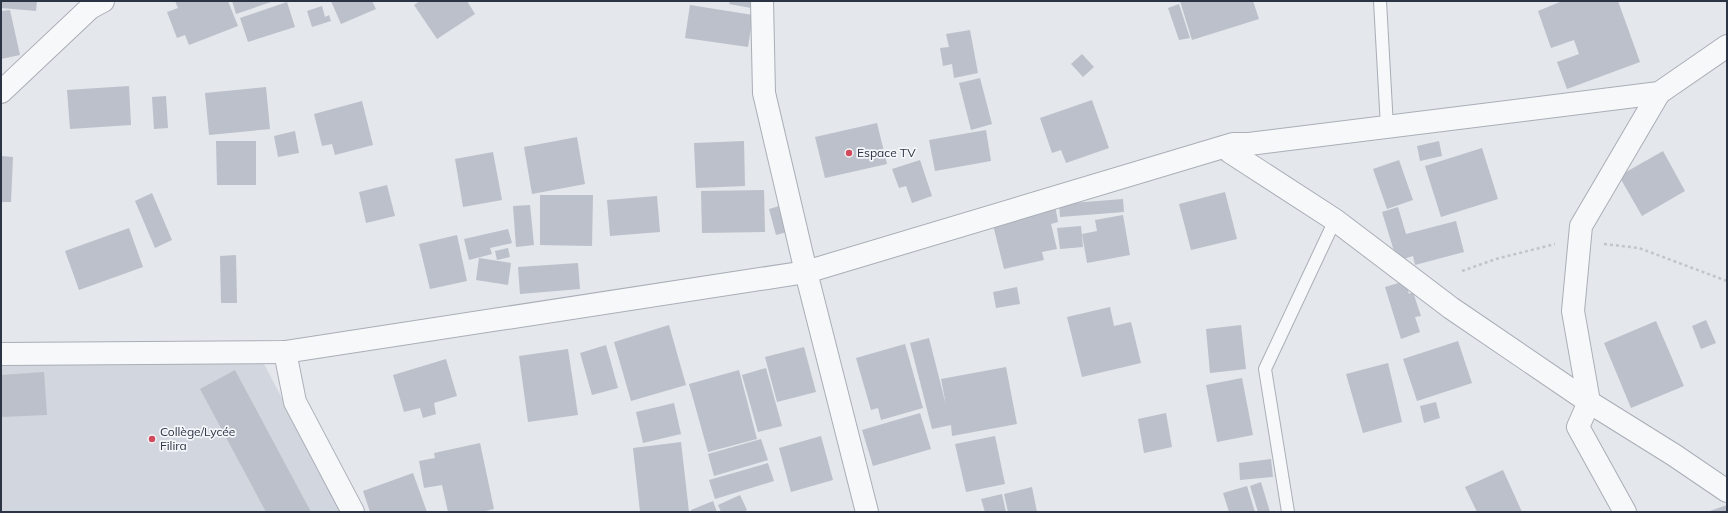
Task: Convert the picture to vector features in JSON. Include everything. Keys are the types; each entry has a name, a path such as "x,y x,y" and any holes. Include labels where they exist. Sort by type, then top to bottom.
{"street":[{"path":"1,92 90,8 103,1"},
{"path":"762,1 764,93 806,272 867,512"},
{"path":"1625,512 1578,426 1589,402 1573,311 1581,226 1659,93 1727,46"},
{"path":"1,354 285,352 806,272 1233,144 1249,144 1659,93"},
{"path":"1226,147 1230,152 1335,220 1451,308 1589,402 1674,455 1727,491"},
{"path":"285,352 295,402 353,512"}],"lane":[{"path":"1380,1 1387,127"},
{"path":"1288,512 1265,368 1335,220"}],"shaded area":[{"name":"Collège/Lycée Filira","path":"261,358 341,512 1,512 1,366"}],"building":[{"path":"1,1 37,1 36,11 1,8"},
{"path":"175,1 228,1 238,26 189,45 185,35 177,38 167,12 178,8"},
{"path":"232,1 274,1 236,14"},
{"path":"331,1 372,1 376,9 341,24"},
{"path":"420,1 467,1 475,14 437,39 414,5"},
{"path":"730,1 753,1 751,8 729,4"},
{"path":"1180,1 1253,1 1259,19 1192,40"},
{"path":"1562,1 1618,1 1640,62 1567,89 1557,62 1579,54 1574,40 1551,48 1538,11"},
{"path":"287,2 295,27 248,42 240,18"},
{"path":"1179,4 1190,38 1179,40 1168,8"},
{"path":"690,5 753,15 748,47 685,38"},
{"path":"322,6 325,17 329,15 331,21 312,27 307,11"},
{"path":"10,10 20,55 1,59 1,11"},
{"path":"970,30 978,73 954,78 952,64 943,66 940,48 949,47 946,34"},
{"path":"1082,54 1094,67 1083,77 1071,64"},
{"path":"980,78 992,124 971,130 959,83"},
{"path":"129,86 131,125 70,129 67,90"},
{"path":"266,87 270,129 209,135 205,93"},
{"path":"166,96 168,128 154,129 152,97"},
{"path":"1092,100 1109,148 1066,163 1061,150 1052,153 1040,118"},
{"path":"362,101 373,145 335,155 332,144 322,146 314,114"},
{"path":"877,123 887,164 825,178 815,137"},
{"path":"986,130 991,161 935,171 929,140"},
{"path":"295,131 299,153 278,157 274,136"},
{"path":"577,137 585,184 532,194 524,147"},
{"path":"216,141 256,141 256,185 217,185"},
{"path":"744,141 745,186 696,188 694,143"},
{"path":"1439,141 1442,156 1420,161 1417,146"},
{"path":"1482,148 1498,199 1441,217 1425,166"},
{"path":"1663,151 1685,191 1642,216 1619,176"},
{"path":"493,152 502,200 463,207 455,159"},
{"path":"1,156 13,157 11,202 1,202"},
{"path":"920,160 932,196 912,203 906,186 899,188 892,169"},
{"path":"1399,160 1413,200 1387,209 1373,169"},
{"path":"387,185 395,216 366,223 359,192"},
{"path":"764,190 765,232 702,233 701,191"},
{"path":"1225,192 1237,239 1191,250 1179,204"},
{"path":"152,193 172,240 155,248 135,201"},
{"path":"540,195 593,195 592,246 540,245"},
{"path":"657,196 660,232 610,236 607,200"},
{"path":"1123,199 1124,212 1060,217 1059,204"},
{"path":"530,205 534,245 516,247 513,206"},
{"path":"783,205 791,231 776,235 769,209"},
{"path":"1055,205 1058,222 1051,224 1057,249 1042,252 1044,260 1004,269 993,225 1044,213 1043,208"},
{"path":"1398,207 1406,234 1456,221 1464,252 1415,265 1413,256 1397,261 1382,212"},
{"path":"1123,215 1130,255 1087,263 1082,234 1097,231 1095,220"},
{"path":"1081,226 1083,247 1060,249 1057,228"},
{"path":"129,228 143,267 79,290 65,251"},
{"path":"508,229 512,243 490,248 492,254 469,260 464,239"},
{"path":"457,235 467,281 430,289 419,244"},
{"path":"508,248 510,257 497,260 495,251"},
{"path":"236,255 237,303 221,303 220,256"},
{"path":"479,258 511,263 508,285 476,280"},
{"path":"578,263 580,289 520,294 518,267"},
{"path":"1405,281 1409,294 1413,292 1421,316 1415,317 1420,332 1401,339 1385,287"},
{"path":"1017,287 1020,304 996,308 993,292"},
{"path":"1110,307 1114,326 1131,322 1141,363 1082,377 1067,317"},
{"path":"1706,320 1716,343 1701,349 1692,326"},
{"path":"1656,321 1684,386 1631,408 1604,343"},
{"path":"669,325 686,385 631,401 614,342"},
{"path":"1241,325 1246,369 1210,373 1206,329"},
{"path":"929,338 946,405 941,379 1006,367 1017,424 952,436 951,425 932,429 910,343"},
{"path":"1458,341 1472,383 1417,401 1403,359"},
{"path":"905,344 923,408 881,420 878,408 871,410 856,358"},
{"path":"606,345 618,388 592,395 580,353"},
{"path":"804,347 816,392 777,402 765,357"},
{"path":"568,349 578,415 528,422 519,356"},
{"path":"446,359 457,396 434,403 436,414 423,418 420,408 404,412 393,375"},
{"path":"1388,363 1402,422 1363,433 1346,374"},
{"path":"766,368 782,426 758,432 742,375"},
{"path":"235,370 311,512 266,512 200,389"},
{"path":"739,370 757,439 708,452 689,384"},
{"path":"44,372 47,415 1,417 1,375"},
{"path":"1242,378 1253,435 1217,442 1206,385"},
{"path":"1436,402 1440,418 1424,423 1420,406"},
{"path":"674,403 681,434 643,443 636,412"},
{"path":"920,413 931,449 873,466 862,430"},
{"path":"1166,413 1172,447 1144,453 1138,419"},
{"path":"821,436 833,480 791,492 779,448"},
{"path":"995,436 1005,484 966,492 955,444"},
{"path":"761,439 768,460 714,476 708,454"},
{"path":"681,442 689,512 640,512 633,448"},
{"path":"480,443 494,509 481,512 448,512 442,485 424,488 419,461 435,458 434,453"},
{"path":"1271,459 1273,477 1240,480 1239,463"},
{"path":"768,463 774,481 715,499 709,480"},
{"path":"1503,470 1522,512 1477,512 1465,487"},
{"path":"413,473 427,512 370,512 363,491"},
{"path":"1261,482 1270,512 1258,512 1250,486"},
{"path":"1247,486 1255,512 1229,512 1223,493"},
{"path":"1032,487 1037,512 1008,512 1004,494"},
{"path":"1002,494 1006,512 985,512 981,499"},
{"path":"740,495 747,510 743,512 721,512 718,505"},
{"path":"713,501 717,512 691,512 691,510"},
{"path":"1727,505 1727,512 1707,512"}],"place":[{"name":"Espace TV","path":"849,153"},
{"name":"Collège/Lycée Filira","path":"152,439"}]}
